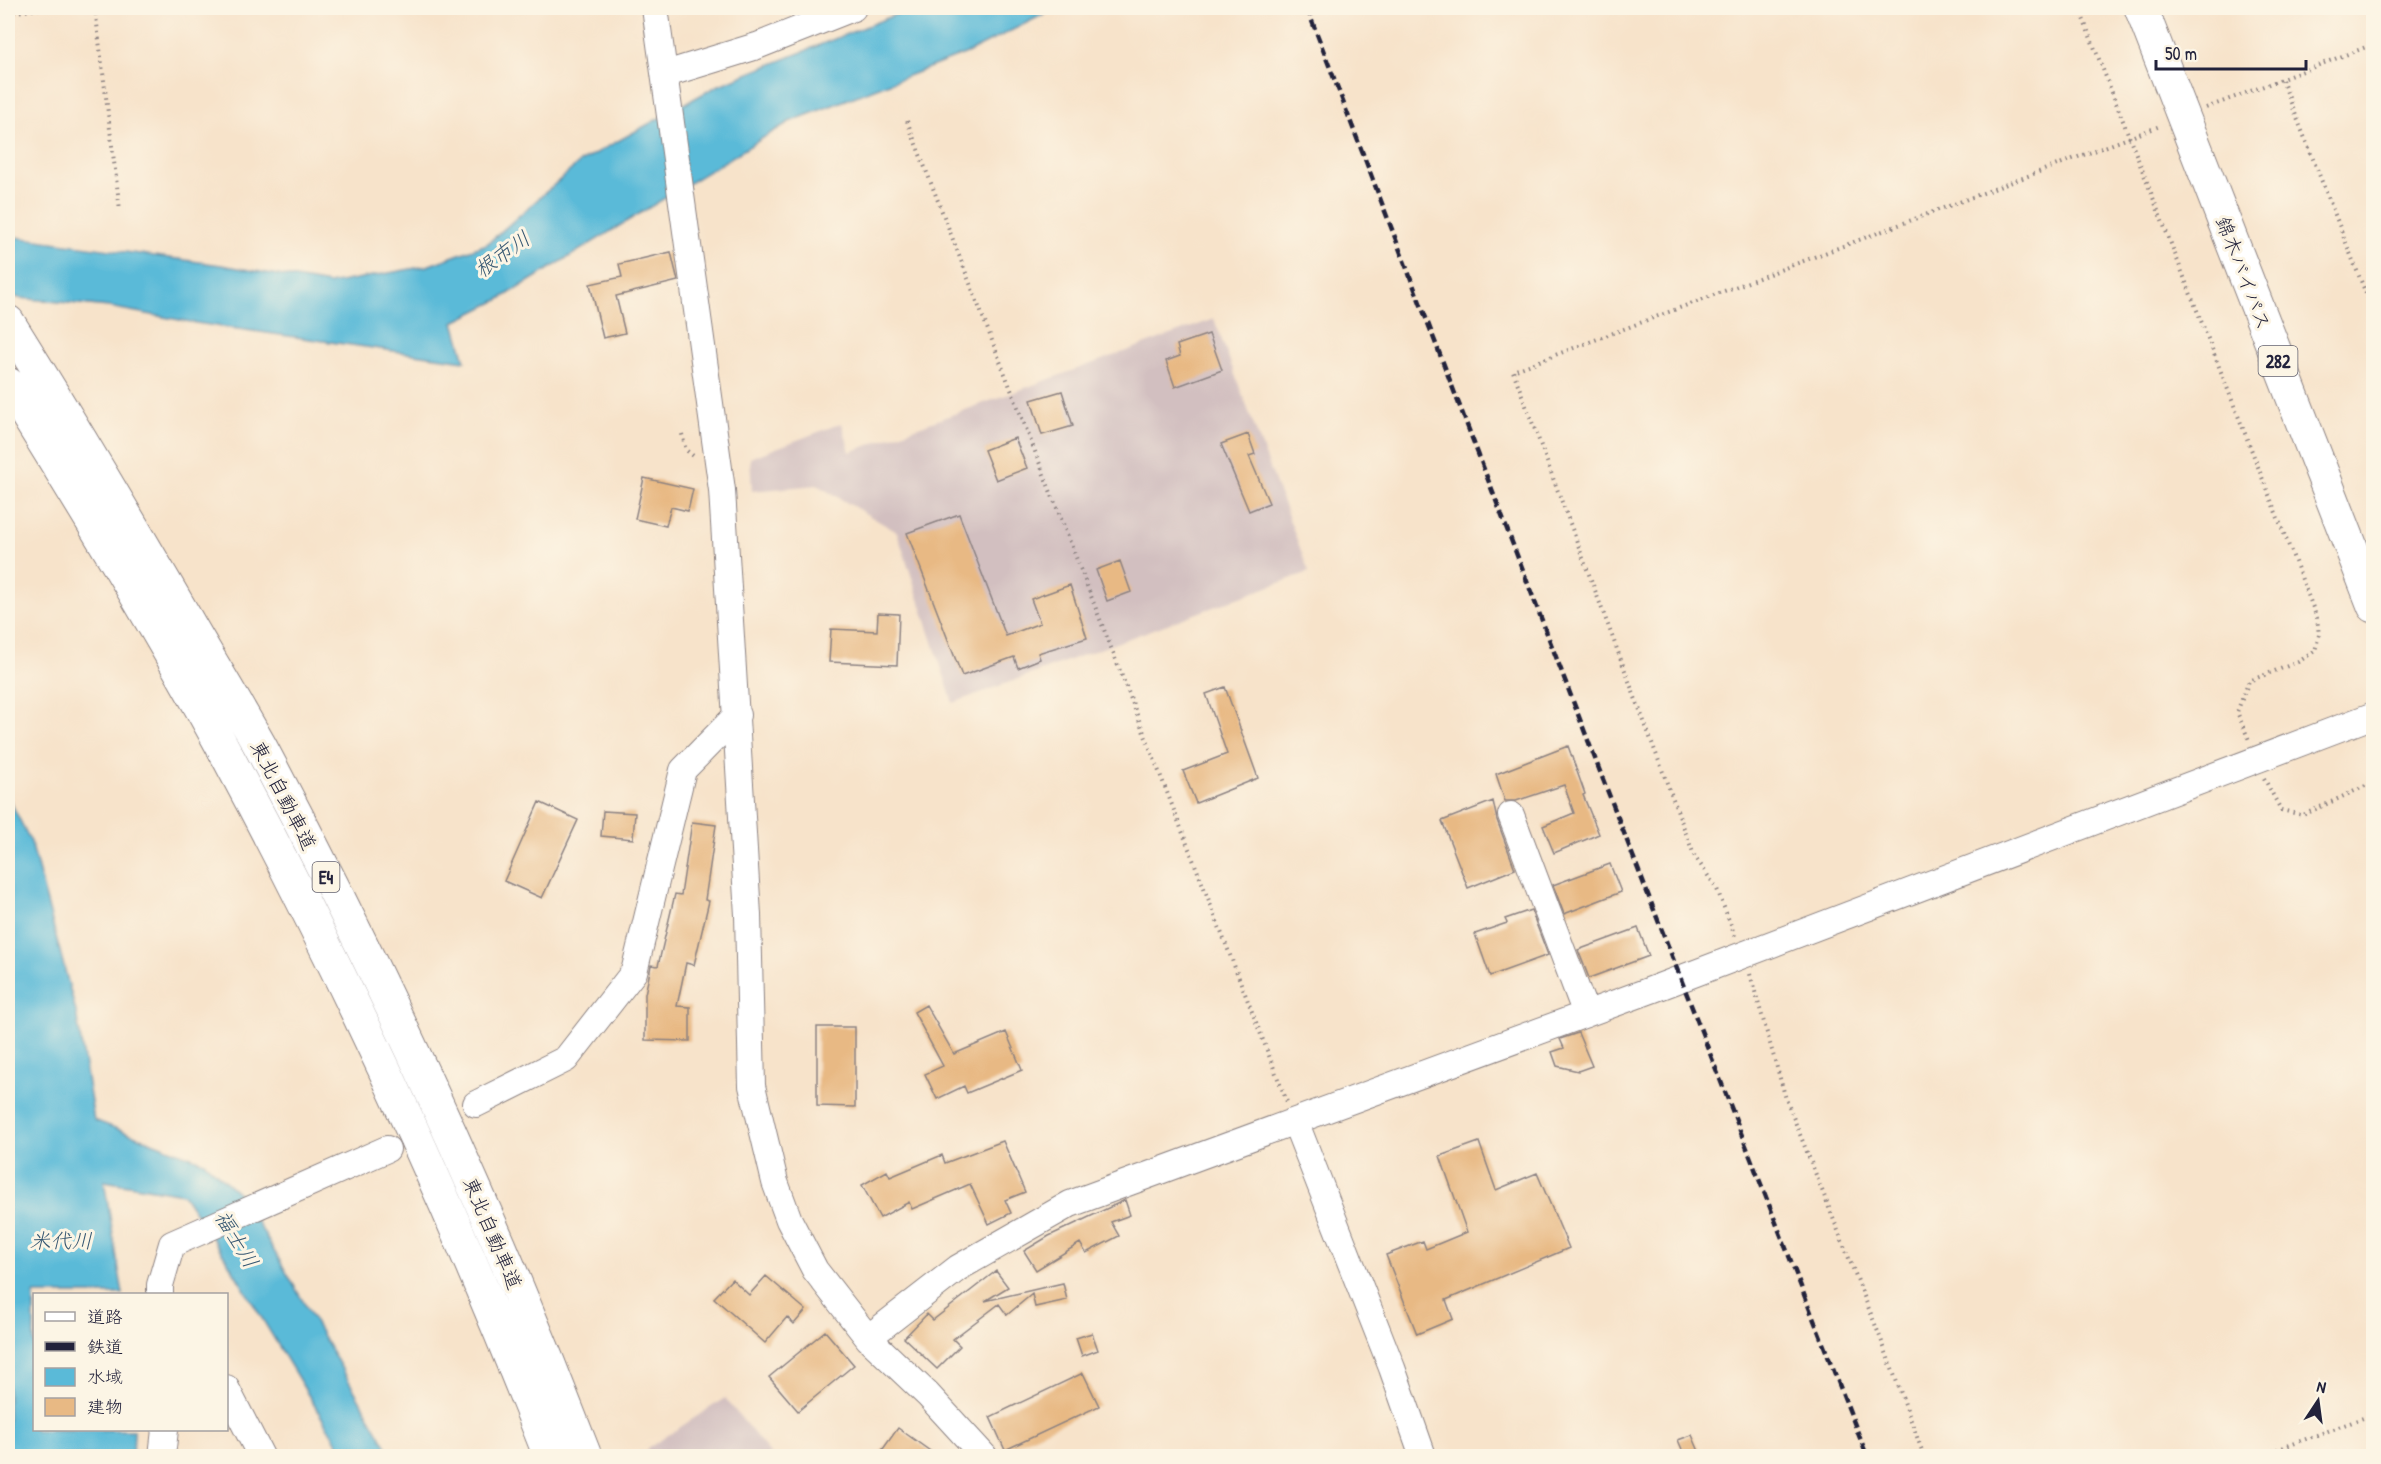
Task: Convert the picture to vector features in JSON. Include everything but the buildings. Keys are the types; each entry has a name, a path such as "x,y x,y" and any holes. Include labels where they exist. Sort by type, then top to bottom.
{"highway":[{"name":"錦木バイパス","path":"2141,8 2373,606"},
{"name":"東北自動車道","path":"9,324 120,505 259,745 343,910 455,1146 550,1365 585,1456"},
{"name":"東北自動車道","path":"8,384 92,519 228,758 337,970 427,1161 550,1456"}],"street":[{"path":"655,8 685,205 722,490 748,915 752,1086 775,1182 789,1220 815,1270 868,1338 928,1395 984,1456"},
{"path":"668,85 757,46 853,8"},
{"path":"476,1104 566,1059 634,972 683,770 737,715"},
{"path":"868,1338 958,1268 1070,1204 1586,1014 2373,715"},
{"path":"1510,815 1586,1014"},
{"path":"1295,1121 1392,1368 1423,1456"},
{"path":"177,1293 162,1283 172,1244 387,1149"},
{"path":"228,1392 261,1456"},
{"path":"162,1456 165,1431"}],"path":[{"path":"8,13 46,8"},
{"path":"95,8 120,210"},
{"path":"2079,8 2317,618 2319,635 2315,651 2296,663 2249,681 2237,712 2281,810 2303,815 2373,782"},
{"path":"1924,1456 1884,1347 1786,1099 1754,984 1717,889 1694,855 1513,371 2373,44"},
{"path":"2282,80 2373,314"},
{"path":"908,121 1295,1121"},
{"path":"2260,1456 2373,1414"}],"shaded area":[{"path":"1214,319 1309,572 953,703 897,532 817,485 752,491 750,458 842,423 850,452"},
{"path":"725,1398 772,1456 650,1456 647,1449"}],"water":[{"name":"根市川","path":"912,8 1056,8 967,53 789,122 500,299 454,322 465,361 196,323 109,307 19,298 8,294 8,236 221,265 329,284 427,266 487,244 580,162 717,86"},
{"name":"米代川","path":"8,797 31,842 76,1012 94,1120 204,1162 243,1197 392,1456 345,1456 225,1257 183,1194 104,1181 123,1293 33,1293 33,1431 134,1431 133,1456 8,1456"}],"railway":[{"path":"1307,8 1599,769 1867,1456"}],"water label":[{"name":"福士川","path":"237,1239"}]}
